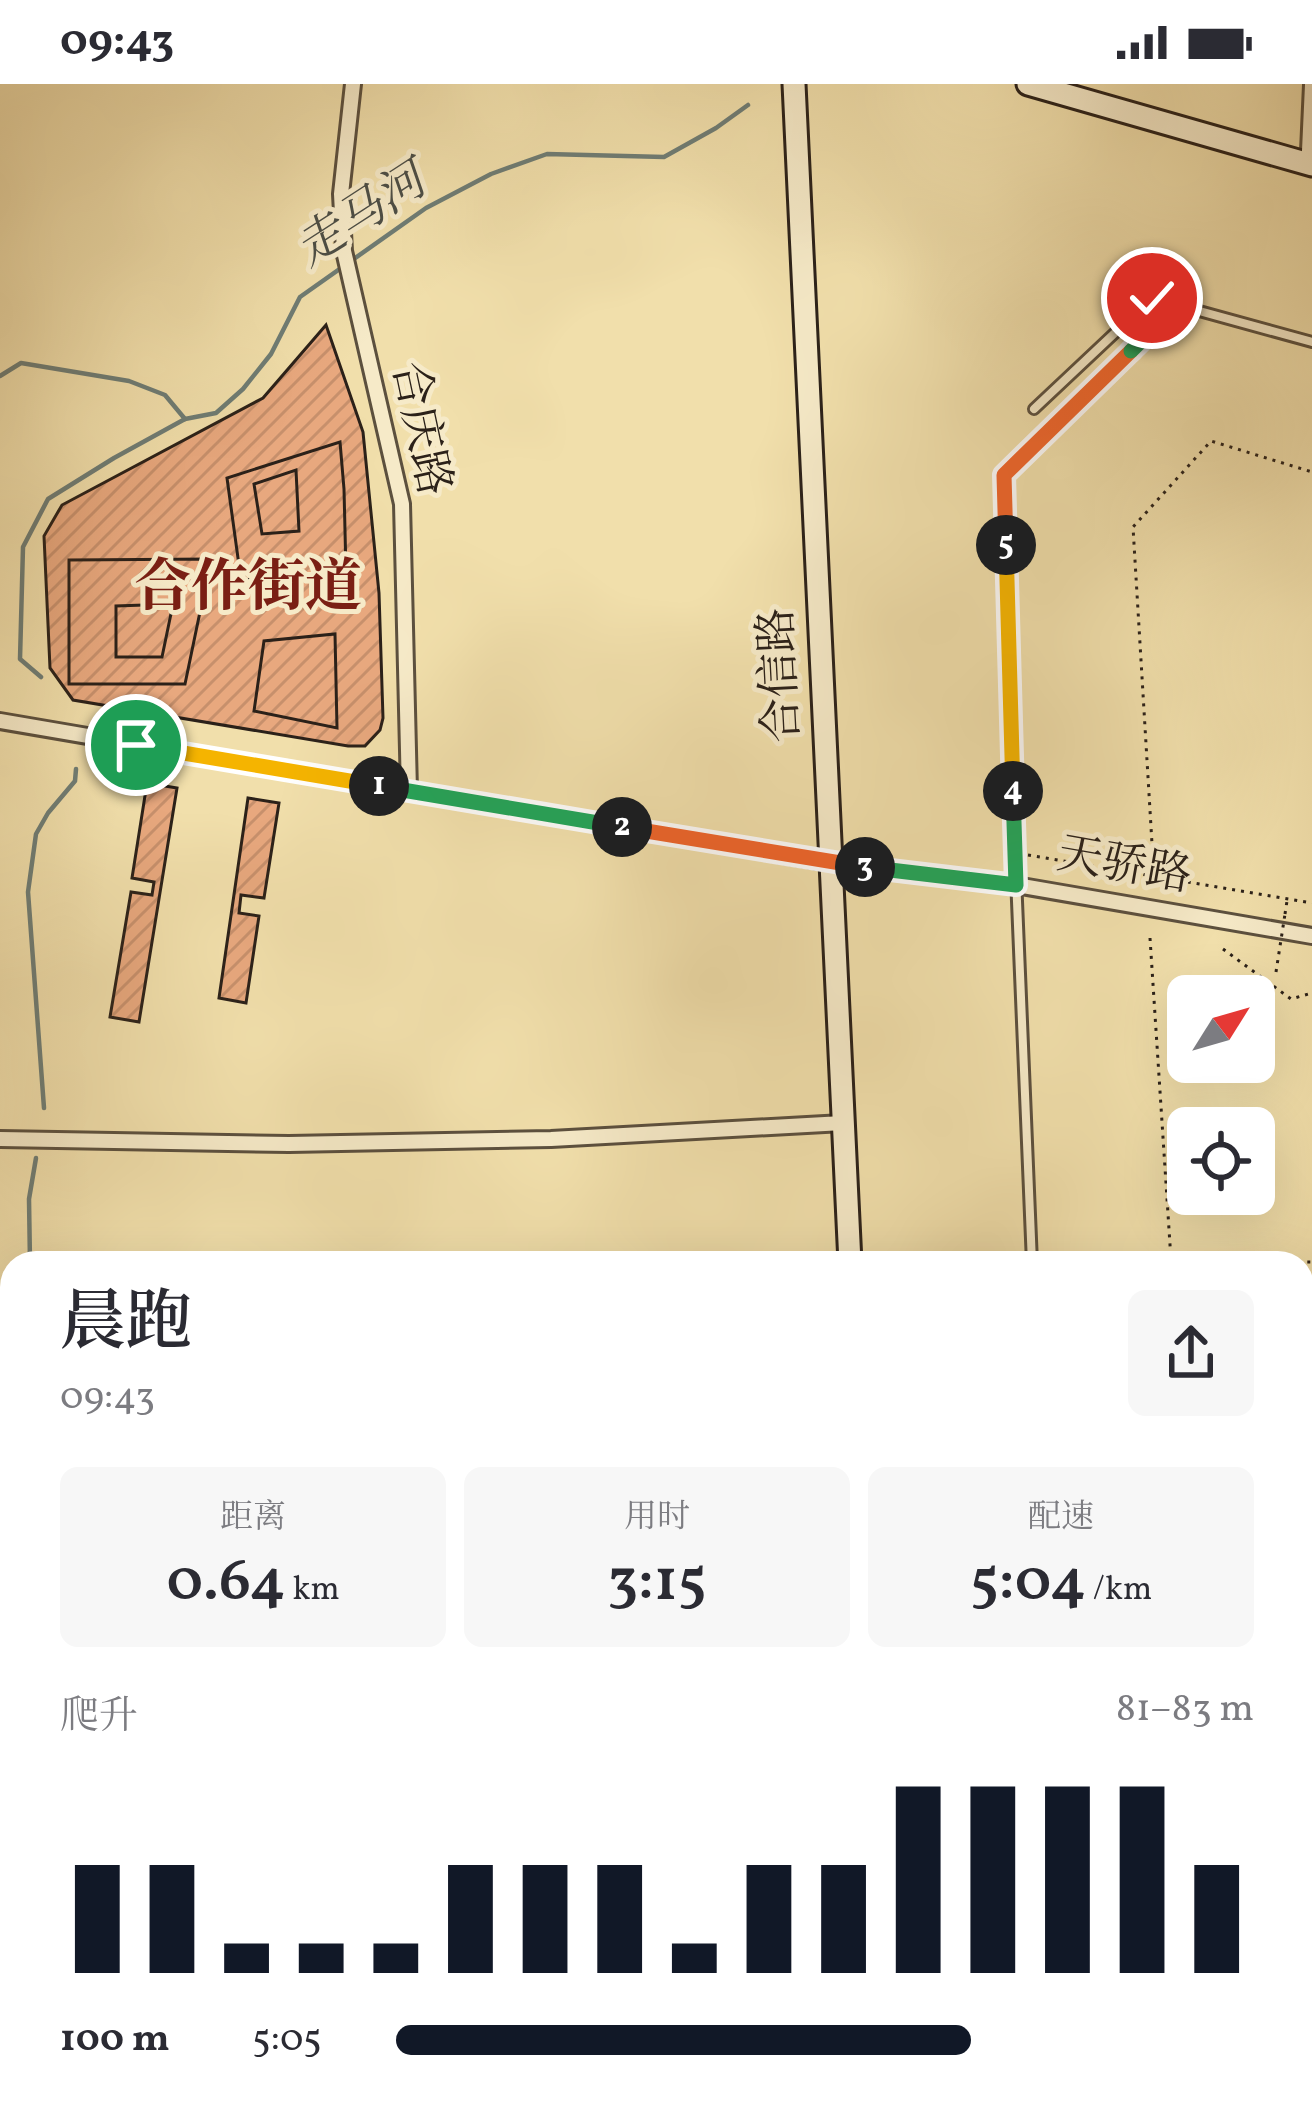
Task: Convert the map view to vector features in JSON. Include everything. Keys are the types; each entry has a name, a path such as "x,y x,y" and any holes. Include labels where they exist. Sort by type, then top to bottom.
{"street":[{"name":"合庆路","path":"353,84 341,194 344,250 402,504 409,791"},
{"name":"合信路","path":"794,84 849,1251"},
{"path":"1028,84 1311,165 1312,86"},
{"name":"天骄路","path":"0,721 830,863 1016,885 1312,936"},
{"path":"0,1138 336,1144 551,1139 843,1123"}],"lane":[{"path":"1034,409 1152,298 1312,342"},
{"path":"1031,1251 1004,475 1178,305"}],"path":[{"path":"1154,877 1133,527 1210,441 1312,472"},
{"path":"1015,853 1312,903"},
{"path":"1275,977 1288,899"},
{"path":"1150,938 1170,1251"},
{"path":"1222,949 1258,975"},
{"path":"1275,987 1291,999 1312,993"}],"building":[{"path":"326,325 363,432 379,593 380,730 365,746 348,746 73,700 50,668 44,536 62,505 263,398"},
{"path":"340,442 346,572 241,580 227,478","holes":["296,470 299,531 262,534 254,484"]},
{"path":"211,559 185,684 69,684 69,560","holes":["173,604 162,657 116,657 116,606"]},
{"path":"335,634 337,728 254,711 264,641"},
{"path":"147,783 177,788 139,1022 110,1017 131,892 152,895 154,882 132,878"},
{"path":"248,798 279,803 264,898 241,895 239,913 259,916 246,1003 219,998"}],"waterway":[{"name":"走马河","path":"41,677 20,659 23,547 48,499 185,419 216,413 271,354 300,297 426,208 491,174 547,154 664,157 748,105"},
{"path":"0,376 21,363 129,381 165,395 185,419"},
{"name":"走马河","path":"44,1108 28,892 36,834 75,781 76,769"},
{"name":"走马河","path":"30,1251 29,1199 36,1158"}],"district":[{"name":"合作街道","path":"248,590"}],"route":[{"path":"136,745 830,863 1016,885 1004,475 1178,305 1152,298"}]}
